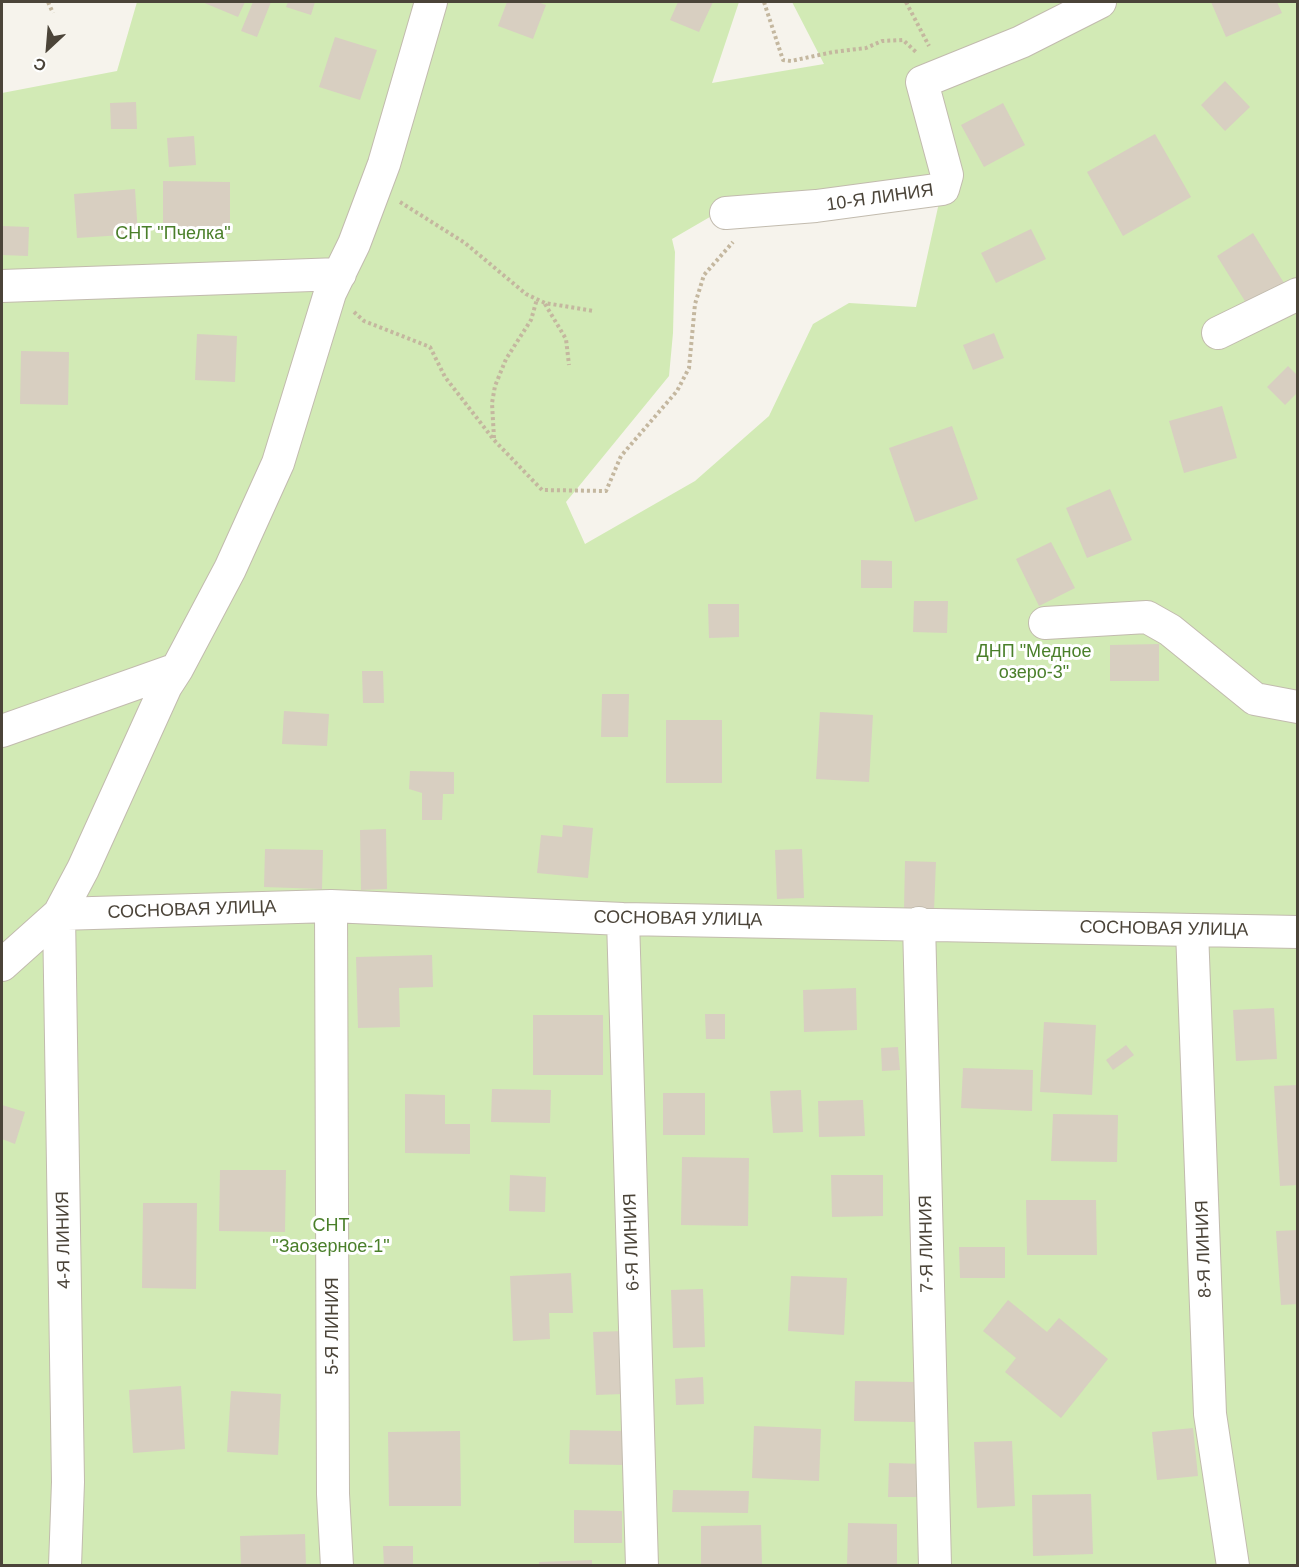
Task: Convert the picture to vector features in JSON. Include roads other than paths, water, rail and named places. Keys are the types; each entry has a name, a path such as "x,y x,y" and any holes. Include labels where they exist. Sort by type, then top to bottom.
{"street":[{"path":"2,965 59,914 83,869 166,686 230,569 278,463 330,293 354,244 384,164 432,2"},
{"name":"10-Я ЛИНИЯ","path":"726,213 816,206 943,189 947,175 922,82 1021,42 1100,2"},
{"path":"2,286 339,274"},
{"path":"1218,333 1298,294"},
{"path":"1045,623 1147,616 1170,630 1255,699 1298,707"},
{"path":"2,731 177,669"},
{"name":"СОСНОВАЯ УЛИЦА","path":"59,914 331,906 623,919 1298,932"},
{"name":"5-Я ЛИНИЯ","path":"331,906 333,1482 337,1566"},
{"name":"4-Я ЛИНИЯ","path":"59,914 68,1482 65,1566"},
{"name":"6-Я ЛИНИЯ","path":"623,919 642,1566"},
{"name":"7-Я ЛИНИЯ","path":"919,923 935,1566"},
{"name":"8-Я ЛИНИЯ","path":"1192,930 1210,1414 1233,1566"}],"park label":[{"name":"СНТ \"Пчелка\"","path":"173,234"},
{"name":"ДНП \"Медное озеро-3\"","path":"1034,662"},
{"name":"СНТ \"Заозерное-1\"","path":"331,1236"}]}
